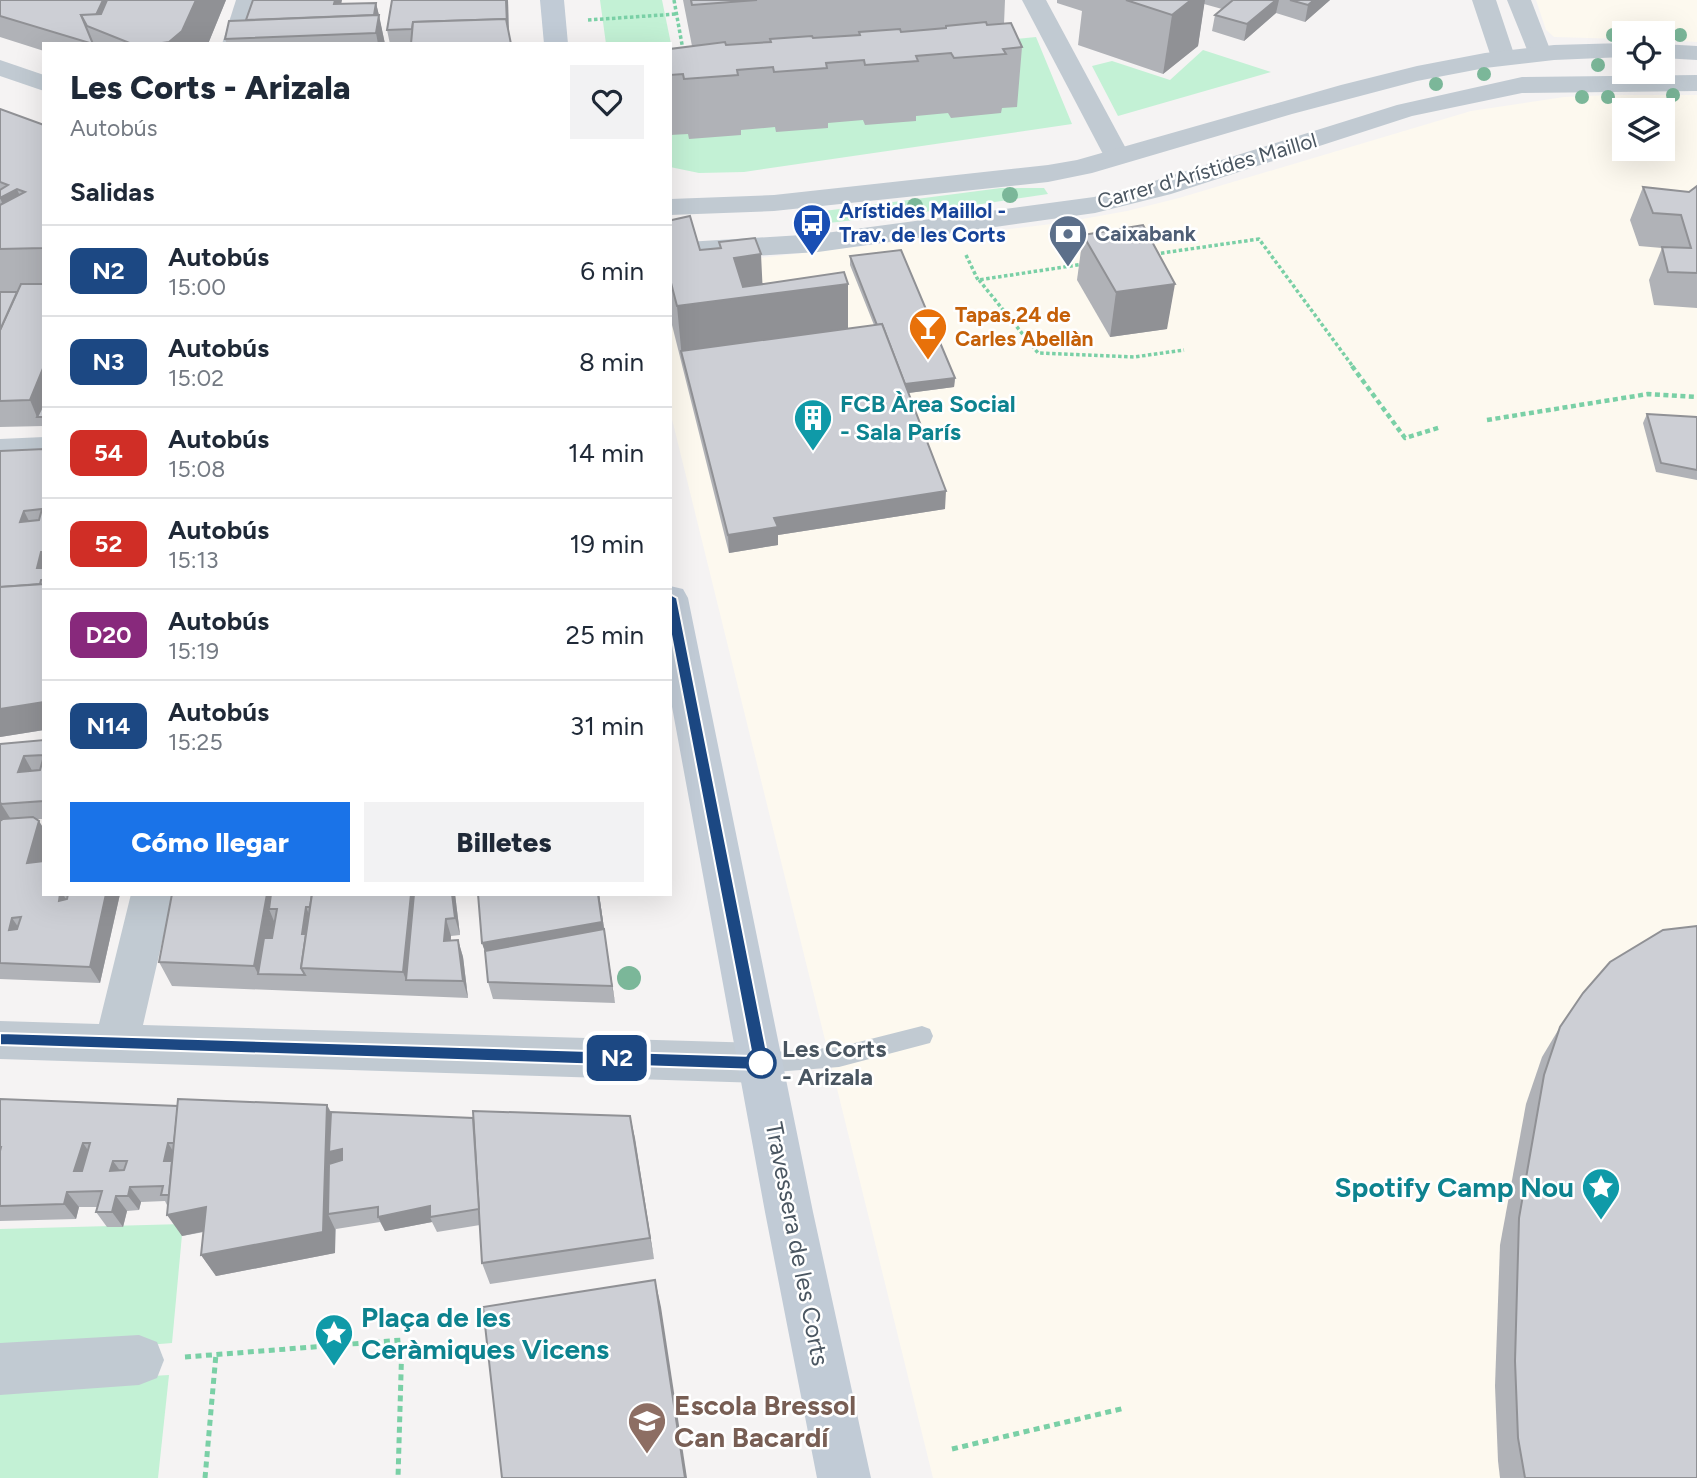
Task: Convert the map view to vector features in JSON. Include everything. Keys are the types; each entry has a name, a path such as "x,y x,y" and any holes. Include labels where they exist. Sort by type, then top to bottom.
{"main road":[{"path":"552,0 556,42"},
{"name":"Travessera de les Corts","path":"672,608 844,1478"}],"street":[{"path":"235,42 248,0"},
{"path":"1034,0 1117,156 1160,188"},
{"path":"1484,0 1503,57 1531,84 1542,67 1519,0"},
{"name":"Carrer d'Arístides Maillol","path":"672,207 787,203 1067,170 1352,88 1503,57 1539,52 1612,50"},
{"path":"1675,52 1697,53"},
{"path":"0,68 40,82"},
{"path":"0,91 40,82"},
{"name":"Carrer d'Arístides Maillol","path":"672,251 818,243 1082,207 1160,188 1406,110 1531,84 1697,83"},
{"path":"0,449 42,447"},
{"path":"117,1045 152,896"},
{"path":"0,1040 761,1063"},
{"path":"0,1369 155,1359"}],"lane":[{"path":"761,1063 839,1057 922,1036"}],"path":[{"path":"674,0 684,55"},
{"path":"588,20 677,14"},
{"path":"1155,254 1259,239 1405,438 1441,427"},
{"path":"964,251 978,280 1038,352 1134,357 1184,350"},
{"path":"978,280 1088,264"},
{"path":"1487,419 1648,394 1697,397"},
{"path":"155,1359 402,1340 398,1478"},
{"path":"205,1478 216,1354"},
{"path":"952,1449 1125,1408"}],"shaded area":[{"path":"1536,0 1697,0 1697,42 1675,41 1675,21 1612,21 1612,39 1554,37 1546,30"},
{"path":"1697,95 1697,1478 933,1478 672,419 672,271 691,266 1060,223 1179,198 1471,111 1564,97"}],"green space":[{"path":"600,0 662,0 671,42 606,42"},
{"path":"1036,37 1072,124 744,172 699,173 672,167 672,49 677,73"},
{"path":"1203,50 1271,72 1118,116 1092,66 1112,61 1170,80"},
{"path":"1001,188 1044,188 1048,194 803,226 801,214"},
{"path":"183,1224 172,1343 0,1357 0,1229"},
{"path":"169,1375 158,1478 0,1478 0,1385"}],"building":[{"path":"0,0 103,0 96,15 81,15 92,42 0,16"},
{"path":"107,0 196,0 182,31 169,42 127,42 87,26 81,15 101,14"},
{"path":"253,0 376,3 374,15 246,20"},
{"path":"392,0 506,0 507,25 506,19 413,22 412,29 387,30"},
{"path":"691,0 757,0 692,5"},
{"path":"1126,0 1191,0 1172,15"},
{"path":"1233,0 1276,0 1247,24 1215,15"},
{"path":"1290,0 1314,0 1308,5"},
{"path":"379,15 376,33 225,39 229,21"},
{"path":"506,19 511,42 411,42 413,22"},
{"path":"986,22 987,25 1011,23 1022,47 1003,49 1006,54 954,58 951,53 916,56 918,61 865,65 864,60 826,63 827,68 774,72 773,67 737,70 738,75 684,79 683,74 672,75 672,49 725,42 726,45 771,42 770,39 860,35 859,32 900,29 901,32"},
{"path":"0,109 42,124 42,248 0,249 0,205 25,192 17,189 0,198 0,190 8,185 0,182"},
{"path":"1697,186 1697,273 1668,272 1662,247 1691,248 1681,215 1653,213 1643,187 1689,192"},
{"path":"690,216 700,250 721,248 719,242 755,238 761,254 734,258 743,287 844,272 848,284 677,306 672,287 672,220"},
{"path":"1143,225 1175,284 1116,292 1083,235"},
{"path":"901,250 955,378 905,384 882,324 877,325 850,256"},
{"path":"21,284 42,284 42,371 30,400 0,401 0,330"},
{"path":"0,292 17,292 0,330"},
{"name":"FCB Àrea Social - Sala París","path":"882,324 946,491 774,518 778,527 728,535 681,351"},
{"path":"1647,414 1697,417 1697,470 1661,463"},
{"path":"42,449 42,509 42,552 37,568 42,568 42,580 40,584 0,587 0,451","holes":["42,509 39,520 20,522 24,511"]},
{"path":"42,584 42,702 0,709 0,587"},
{"path":"42,740 42,755 24,756 18,772 40,770 42,763 42,801 1,804 0,744"},
{"path":"33,817 39,821 27,863 42,861 42,896 60,896 59,901 67,899 68,896 106,896 90,967 0,963 0,821","holes":["21,917 17,929 9,930 12,918"]},
{"path":"172,896 267,896 254,966 159,962"},
{"path":"271,896 312,896 310,907 306,907 302,934 306,934 301,968 305,975 258,974 264,938 272,938 277,909 269,909"},
{"path":"312,896 411,896 403,972 301,968"},
{"path":"414,896 452,896 455,918 446,919 444,941 458,940 463,981 406,980"},
{"path":"478,896 598,896 602,922 482,943"},
{"name":"Spotify Camp Nou","path":"1697,926 1697,1478 1525,1478 1518,1438 1515,1361 1519,1218 1544,1075 1560,1027 1583,993 1610,962 1663,930"},
{"path":"604,929 612,986 488,982 485,951"},
{"path":"0,1099 178,1106 174,1143 168,1143 164,1161 172,1161 169,1195 161,1195 163,1186 130,1187 128,1196 116,1196 112,1212 96,1212 102,1191 67,1192 64,1204 0,1206","holes":["83,1143 90,1143 82,1171 74,1171","113,1161 127,1161 124,1170 110,1171"]},
{"path":"178,1099 327,1105 323,1232 201,1255 206,1207 167,1215"},
{"path":"473,1111 630,1116 650,1238 482,1263"},
{"path":"331,1112 473,1118 479,1209 430,1217 430,1206 378,1217 378,1207 328,1214 329,1164 342,1160 342,1149 329,1152"},
{"path":"655,1280 685,1478 502,1478 483,1307"}],"bus line":[{"name":"N2","path":"0,1040 761,1063 672,608"}],"place":[{"name":"Arístides Maillol - Trav. de les Corts","path":"812,257"},
{"name":"Caixabank","path":"1068,268"},
{"name":"Tapas,24 de Carles Abellàn","path":"928,361"},
{"name":"FCB Àrea Social - Sala París","path":"813,452"},
{"name":"Les Corts - Arizala","path":"761,1063"},
{"name":"Spotify Camp Nou","path":"1601,1221"},
{"name":"Plaça de les Ceràmiques Vicens","path":"334,1367"},
{"name":"Escola Bressol Can Bacardí","path":"647,1455"}]}
